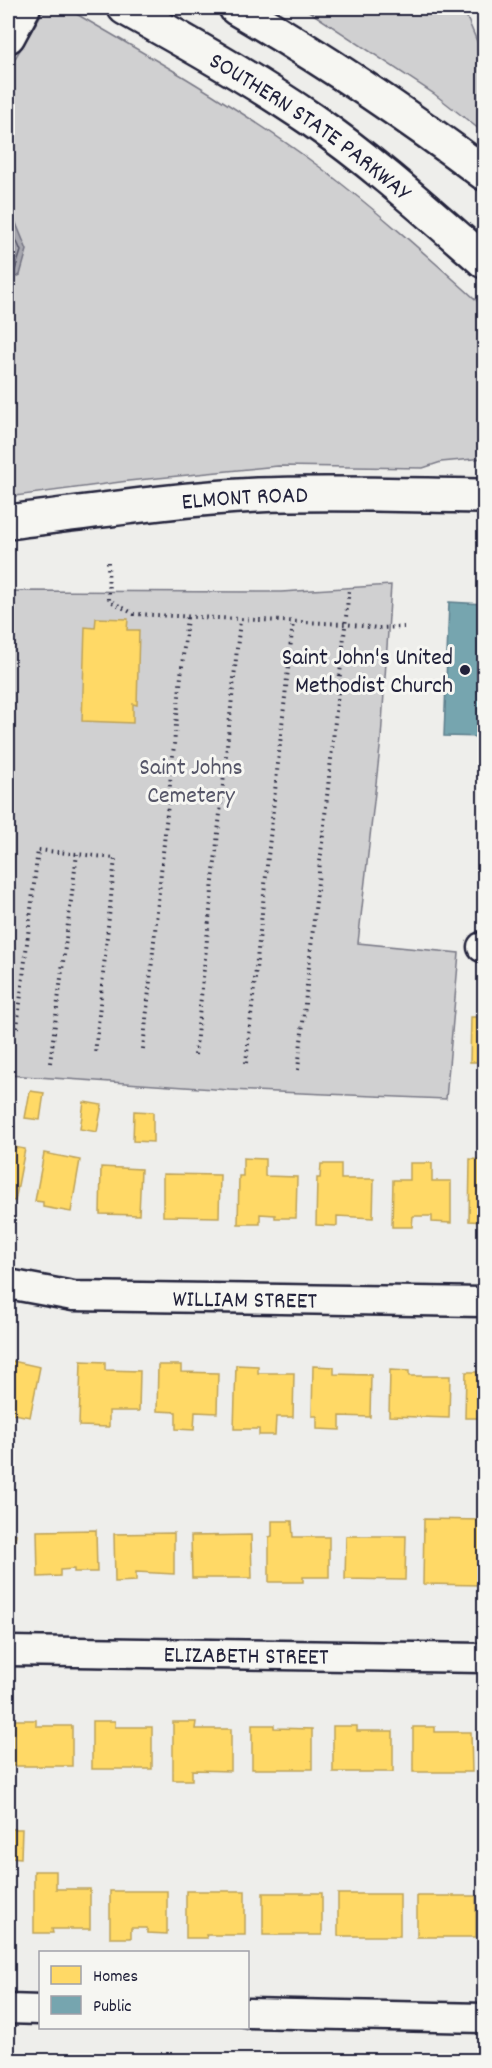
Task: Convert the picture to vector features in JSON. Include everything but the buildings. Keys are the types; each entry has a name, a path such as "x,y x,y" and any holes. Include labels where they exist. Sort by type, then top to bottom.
{"main road":[{"path":"8,36 23,8"},
{"name":"SOUTHERN STATE PARKWAY","path":"125,8 220,61 314,122 400,189 484,261"},
{"path":"236,8 323,59 370,90 484,172"},
{"name":"ELMONT ROAD","path":"8,522 202,499 257,495 484,496"}],"street":[{"name":"WILLIAM STREET","path":"8,1284 73,1296 484,1302"},
{"name":"ELIZABETH STREET","path":"8,1651 484,1658"},
{"path":"8,2009 39,2010"},
{"path":"249,2013 484,2018"}],"path":[{"path":"108,562 109,600 134,614 345,624 378,628 404,627"},
{"path":"298,1070 349,589"},
{"path":"143,1049 187,617"},
{"path":"195,1055 240,620"},
{"path":"246,1063 293,622"},
{"path":"17,1028 38,850 115,858 95,1054"},
{"path":"50,1063 77,854"}],"green space":[{"path":"45,8 66,8 228,104 290,146 363,201 484,307 484,458 441,462 423,468 278,466 128,481 8,497 8,281 20,275 13,216 8,215 8,70"},
{"path":"304,8 463,8 484,58 484,133 433,93"},
{"name":"Saint Johns Cemetery","path":"391,585 381,739 358,943 459,953 446,1099 229,1090 8,1075 8,591 281,592"}],"water":[{"path":"8,215 13,216 27,250 20,275 8,281"}],"place":[{"name":"Saint John's United Methodist Church","path":"465,670"}]}
